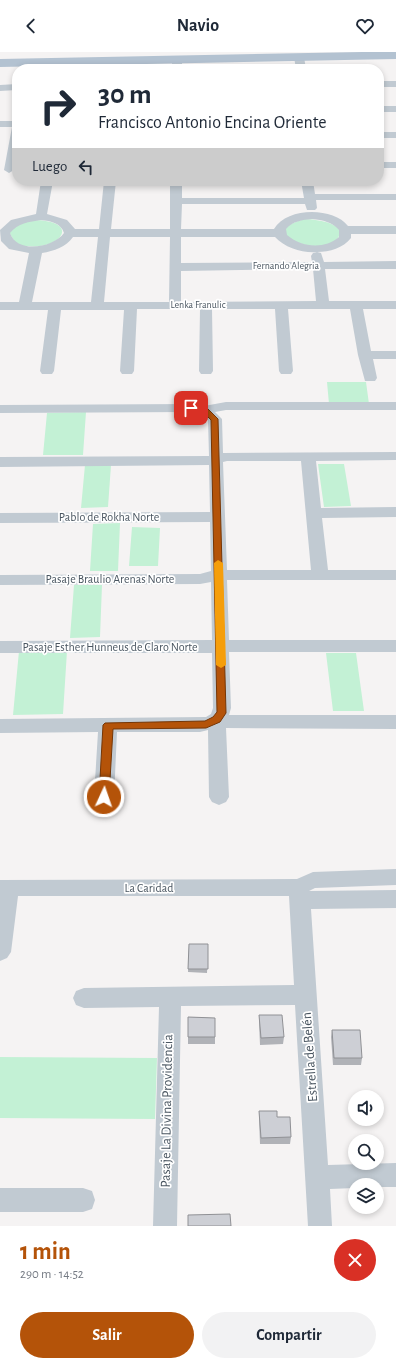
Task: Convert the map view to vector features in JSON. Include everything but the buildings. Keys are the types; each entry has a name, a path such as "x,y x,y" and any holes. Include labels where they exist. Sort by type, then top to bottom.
{"main road":[{"path":"0,59 334,52"},
{"path":"177,64 300,63 396,55"},
{"path":"0,63 18,64"}],"street":[{"path":"384,84 396,84"},
{"path":"0,88 12,87"},
{"path":"384,109 396,109"},
{"path":"0,124 12,124"},
{"path":"384,135 396,135"},
{"path":"0,146 12,146"},
{"path":"9,170 12,152"},
{"path":"384,165 396,165"},
{"path":"41,217 46,186"},
{"path":"97,306 110,186"},
{"path":"174,305 176,186"},
{"path":"308,186 312,216"},
{"path":"176,202 396,197"},
{"path":"312,216 340,224 345,230 345,238 337,244 316,249 295,246 284,240 280,233 280,229 286,222 297,218 312,216"},
{"path":"41,217 62,222 67,225 70,233 65,241 60,244 36,250 21,248 10,244 2,233 14,223 26,219 41,217"},
{"path":"345,230 396,230"},
{"path":"70,233 280,233"},
{"path":"316,249 324,305"},
{"path":"25,306 36,250"},
{"name":"Fernando Alegria","path":"175,267 396,265"},
{"path":"206,305 206,371"},
{"path":"281,305 286,371"},
{"path":"356,305 375,406"},
{"name":"Lenka Franulic","path":"0,306 396,305"},
{"path":"47,371 55,306"},
{"path":"127,371 131,306"},
{"path":"365,355 396,355"},
{"path":"0,409 191,408 204,410 226,406 396,406"},
{"path":"0,726 200,725 216,720 222,713 215,419 204,410"},
{"path":"0,462 203,460 227,457 396,456"},
{"path":"308,457 320,575"},
{"path":"314,513 396,512"},
{"name":"Pablo de Rokha Norte","path":"0,518 217,517"},
{"name":"Pasaje Braulio Arenas Norte","path":"0,580 200,579 219,575 396,575"},
{"name":"Pasaje Esther Hunneus de Claro Norte","path":"0,647 396,646"},
{"path":"216,720 233,722 396,722"},
{"path":"216,720 218,734 219,797"},
{"path":"104,797 108,725"},
{"path":"299,894 313,880 396,877"},
{"path":"0,952 4,888"},
{"name":"La Caridad","path":"4,888 299,894 396,899"},
{"name":"Estrella de Belén","path":"299,894 320,1226"},
{"path":"84,998 306,995"},
{"name":"Pasaje La Divina Providencia","path":"165,1226 170,997"},
{"path":"317,1177 396,1175"},
{"path":"0,1200 83,1200"}],"green space":[{"path":"304,219 329,223 339,229 340,234 333,243 327,245 314,246 295,242 286,235 284,232 285,229 288,226"},
{"path":"34,220 50,222 59,226 62,231 60,237 53,242 43,245 30,246 16,244 9,232 17,224"},
{"path":"327,382 366,382 369,404 329,404"},
{"path":"86,412 83,455 43,455 47,413"},
{"path":"318,464 344,464 351,506 324,507"},
{"path":"85,465 111,465 108,507 81,508"},
{"path":"120,523 118,571 90,571 93,524"},
{"path":"132,527 160,528 158,566 129,566"},
{"path":"74,585 102,585 100,637 70,638"},
{"path":"19,651 67,651 63,714 13,715"},
{"path":"326,653 356,653 364,711 333,711"},
{"path":"0,1057 157,1058 155,1119 0,1118"}],"slow traffic":[{"path":"218,563 221,665"}],"route":[{"path":"104,797 108,725 200,725 212,723 222,713 215,419 204,410 191,408"}]}
